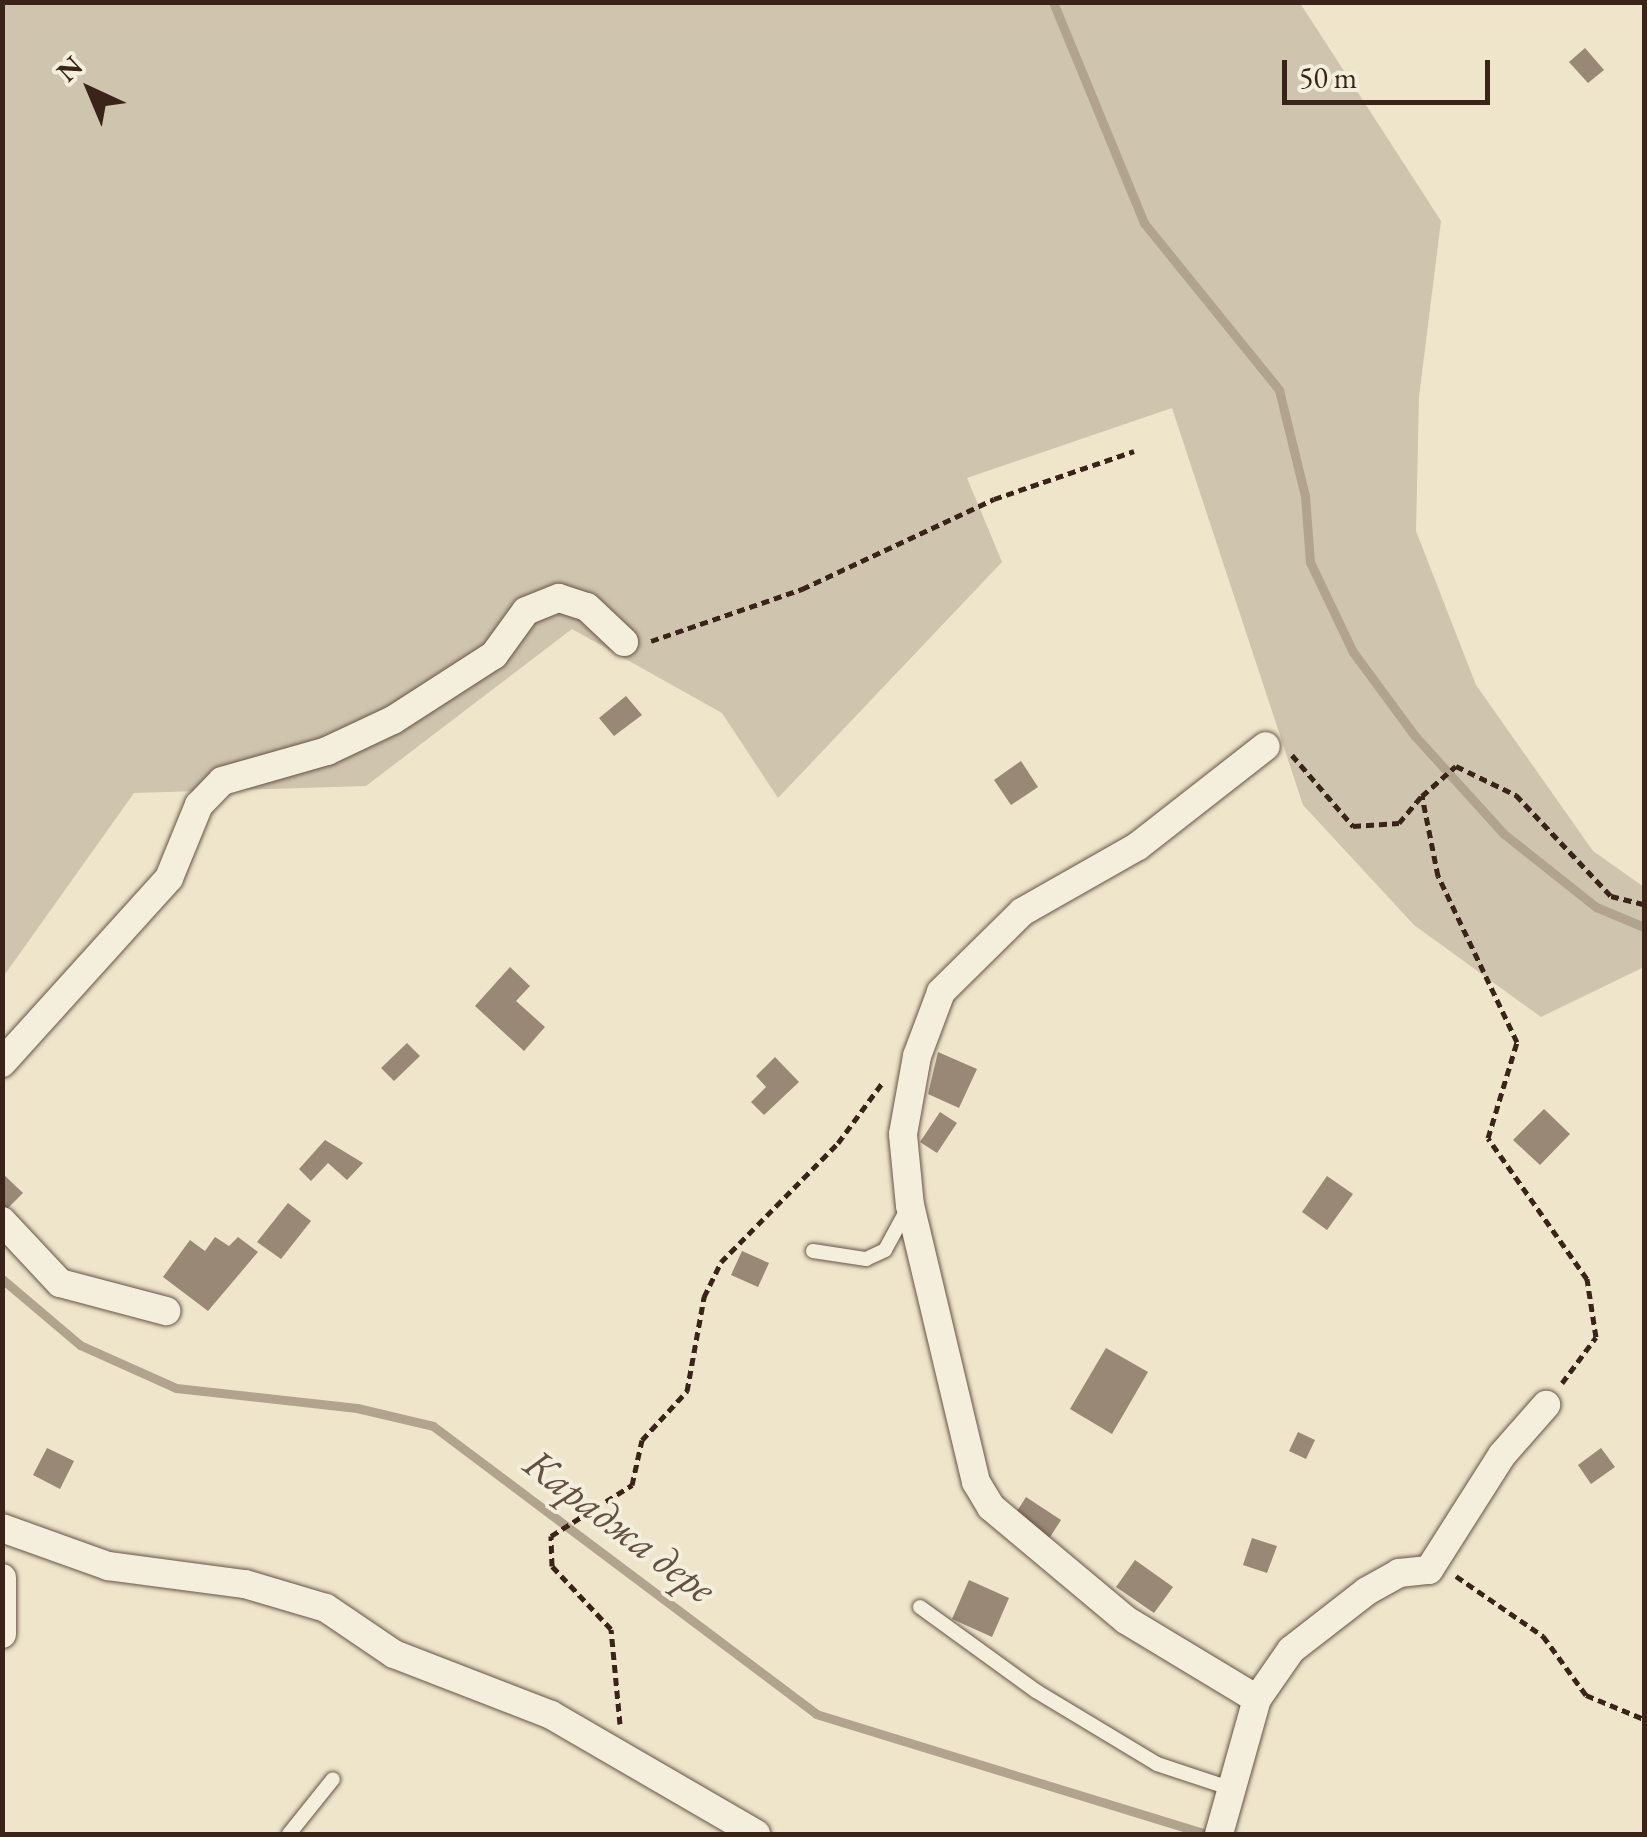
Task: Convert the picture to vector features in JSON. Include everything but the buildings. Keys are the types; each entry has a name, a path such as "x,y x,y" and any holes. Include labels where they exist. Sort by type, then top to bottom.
{"street":[{"path":"2,1063 168,878 199,805 222,781 327,751 394,720 494,654 526,610 559,598 587,607 624,642"},
{"path":"1258,1699 1126,1620 991,1506 976,1482 910,1206 903,1134 916,1056 941,992 1022,912 1138,846 1266,746"},
{"path":"2,1220 60,1283 166,1310"},
{"path":"1221,1830 1258,1699 1327,1616 1399,1573 1429,1570 1502,1455 1546,1405"},
{"path":"2,1528 108,1566 245,1584 326,1608 394,1654 551,1715 756,1834"},
{"path":"2,1578 2,1634"}],"lane":[{"path":"813,1251 875,1254 910,1206"},
{"path":"920,1607 1157,1764 1232,1788"},
{"path":"289,1834 333,1779"}],"path":[{"path":"624,642 655,640 802,590 994,499 1134,451"},
{"path":"1266,746 1301,759 1354,826 1399,824 1422,796 1456,766 1516,794 1611,896 1644,904"},
{"path":"1422,796 1438,876 1517,1042 1488,1138 1587,1279 1596,1337 1546,1405"},
{"path":"618,1752 622,1696 611,1629 552,1566 551,1536 632,1485 642,1440 687,1391 704,1298 721,1262 838,1143 895,1065"},
{"path":"1429,1570 1471,1580 1506,1604 1544,1636 1586,1695 1644,1719"}],"shaded area":[{"path":"3,3 1300,3 1441,221 1419,397 1416,531 1476,685 1593,851 1644,887 1644,967 1541,1017 1414,925 1303,805 1172,408 967,478 1002,562 778,798 722,713 572,629 366,786 134,793 3,977"}],"waterway":[{"path":"1053,2 1144,223 1279,390 1305,496 1310,562 1353,652 1415,736 1504,834 1596,907 1644,927"},
{"name":"Караджа дере","path":"2,1279 80,1345 176,1388 357,1408 433,1426 816,1714 1205,1834"}]}
